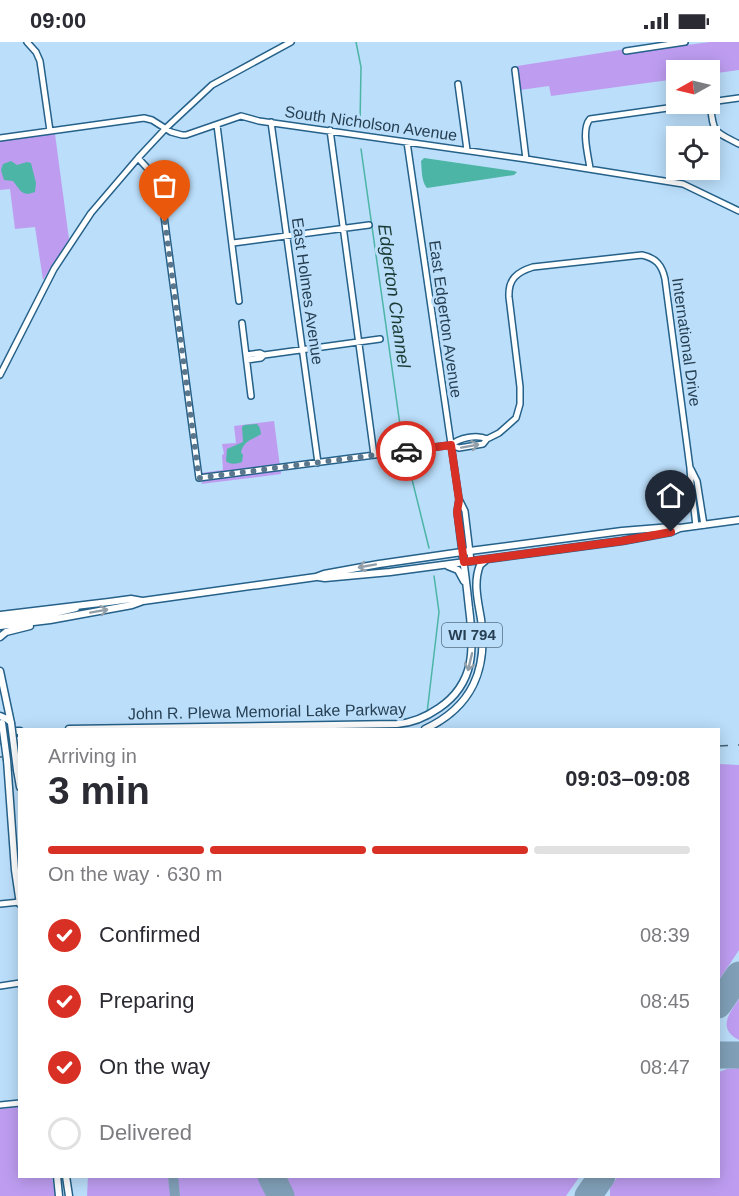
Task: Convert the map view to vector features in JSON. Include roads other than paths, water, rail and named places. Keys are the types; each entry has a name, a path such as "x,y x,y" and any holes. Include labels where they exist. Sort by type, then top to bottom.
{"main road":[{"path":"316,577 387,573 632,540 680,528 739,520"},
{"path":"0,626 50,620 143,601 316,577 386,563 622,531 671,526 680,528"},
{"name":"John R. Plewa Memorial Lake Parkway","path":"135,728 401,724 425,717 448,701 462,682 471,658 472,640 464,562 466,552"},
{"path":"476,582 480,565 490,559"},
{"name":"John R. Plewa Memorial Lake Parkway","path":"427,728 447,717 459,706 475,682 480,667 483,630 471,561"},
{"path":"386,563 387,573"},
{"path":"445,565 458,570 467,587"},
{"path":"0,615 131,600 143,601"},
{"path":"0,621 51,614 101,603"},
{"path":"0,637 6,632 50,620"},
{"path":"0,671 11,721 18,776"},
{"path":"0,687 11,721"},
{"path":"11,721 1,717 2,747 7,760 18,892"},
{"path":"0,731 18,731"},
{"path":"2,747 10,742 13,736"},
{"path":"0,740 18,740"},
{"path":"0,753 7,760"},
{"path":"57,1178 60,1196"},
{"path":"66,1178 69,1196"}],"street":[{"path":"27,42 40,61 50,131"},
{"path":"0,375 54,269 91,213 138,158 212,85 291,42"},
{"path":"629,42 628,50 685,42"},
{"path":"515,70 526,159"},
{"path":"458,84 467,150"},
{"path":"720,101 739,98"},
{"path":"590,168 585,128 587,121 593,117 666,108"},
{"path":"711,114 713,128 739,144"},
{"name":"South Nicholson Avenue","path":"0,138 144,118 152,120 177,135 186,135 241,116 683,184 739,211"},
{"name":"East Holmes Avenue","path":"271,122 318,464"},
{"path":"217,125 239,301"},
{"path":"330,130 374,455"},
{"name":"East Edgerton Avenue","path":"407,142 459,500 457,512 466,552 471,561"},
{"name":"International Drive","path":"138,158 159,181 160,186 199,478 451,445 459,448 483,444 487,439 500,434 514,420 520,404 509,297 512,280 519,273 533,267 642,255 658,262 665,279 696,526"},
{"path":"233,243 369,225"},
{"path":"242,323 251,396"},
{"path":"246,358 261,358 264,355 380,339"},
{"name":"International Drive","path":"690,468 697,481 704,525"},
{"path":"0,904 18,903"},
{"path":"0,986 18,984"},
{"path":"0,1105 18,1103"}],"waterway":[{"name":"Edgerton Channel","path":"356,42 361,67 360,124"},
{"name":"Edgerton Channel","path":"361,149 403,446"},
{"name":"Edgerton Channel","path":"407,459 429,548"},
{"name":"Edgerton Channel","path":"427,713 439,612 434,576"}],"railway":[{"path":"720,746 739,745"},
{"path":"0,757 18,756"}]}
